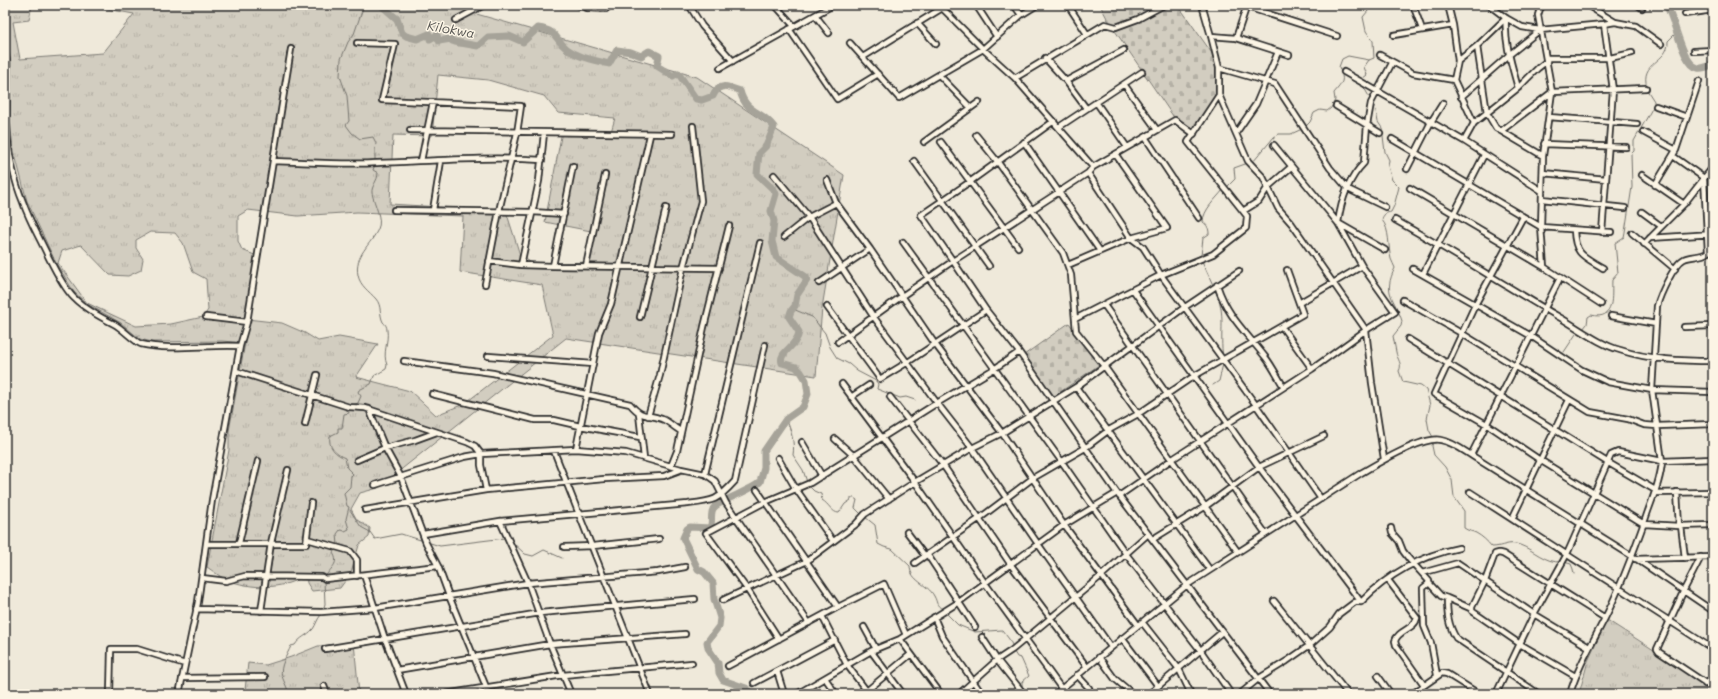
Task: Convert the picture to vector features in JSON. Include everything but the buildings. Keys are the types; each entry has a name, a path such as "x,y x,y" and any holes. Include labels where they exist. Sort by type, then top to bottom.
{"street":[{"path":"456,20 484,5"},
{"path":"579,5 587,8 606,9 610,5"},
{"path":"689,5 702,26 733,61"},
{"path":"775,5 791,27 837,99 878,74"},
{"path":"720,68 791,27 833,5"},
{"path":"863,57 940,7 947,5"},
{"path":"976,5 997,37"},
{"path":"1014,5 1021,15"},
{"path":"850,43 899,98 982,49 1021,15 1037,5"},
{"path":"1068,5 1088,34"},
{"path":"1015,78 1045,58 1105,24 1116,27 1164,5"},
{"path":"1202,5 1219,68 1219,95 1249,162 1263,177 1278,208 1292,224 1366,330 1372,383 1384,460"},
{"path":"1241,5 1337,36"},
{"path":"1413,5 1422,29"},
{"path":"1448,5 1453,24 1458,61 1454,80 1474,123"},
{"path":"1489,5 1506,18 1522,27 1540,30 1615,22"},
{"path":"1534,5 1541,7 1538,15 1552,92 1543,156 1541,227 1544,267"},
{"path":"1587,5 1615,22 1636,26 1661,44"},
{"path":"1236,38 1247,6"},
{"path":"940,7 982,49 1015,78 1054,121 1093,168"},
{"path":"1685,14 1713,10"},
{"path":"815,15 829,33"},
{"path":"1458,61 1506,18"},
{"path":"1506,18 1505,28 1509,55 1518,88"},
{"path":"917,23 936,44"},
{"path":"1394,35 1453,24"},
{"path":"1602,232 1613,90 1610,58 1604,24"},
{"path":"1461,97 1540,30"},
{"path":"1211,36 1236,38 1289,56"},
{"path":"357,43 395,44 382,100 521,106 517,133 510,158 485,284"},
{"path":"1476,46 1487,113 1496,128 1543,156"},
{"path":"179,694 202,578 212,500 240,346 247,322 291,49"},
{"path":"1066,81 1124,50"},
{"path":"1694,51 1713,50"},
{"path":"1236,133 1256,104 1278,52"},
{"path":"5,53 8,148 22,202 53,265 71,294 85,307 119,326 139,343 157,346 240,346"},
{"path":"1464,141 1474,123 1518,88 1547,59 1610,58 1632,53"},
{"path":"1380,55 1392,63 1413,73 1454,80"},
{"path":"1045,58 1066,81 1086,108"},
{"path":"1338,223 1341,202 1354,173 1364,163 1367,125 1372,102 1392,63"},
{"path":"1219,68 1275,84 1305,127 1330,168 1348,189 1385,207"},
{"path":"1059,127 1142,72"},
{"path":"1344,72 1464,141 1542,191"},
{"path":"939,75 971,108"},
{"path":"1655,185 1676,150 1699,81"},
{"path":"1124,84 1157,130"},
{"path":"1501,131 1552,92 1646,88"},
{"path":"1075,319 1161,275 1213,254 1246,228 1247,216 1188,142 1219,95"},
{"path":"421,161 434,102"},
{"path":"924,142 979,102"},
{"path":"1096,102 1126,147"},
{"path":"1407,169 1431,122 1443,103"},
{"path":"1336,106 1380,133"},
{"path":"1656,106 1687,117"},
{"path":"1549,117 1637,124"},
{"path":"838,342 902,296 1126,147 1175,120 1194,134"},
{"path":"1054,121 997,161 971,182 921,215 954,261 986,310 1019,352 1052,402 1118,494 1270,694"},
{"path":"648,416 660,375 701,201 693,126"},
{"path":"410,130 517,133 672,134"},
{"path":"1643,132 1676,150"},
{"path":"521,265 539,181 544,133"},
{"path":"576,450 599,333 611,304 618,267 650,135"},
{"path":"976,135 997,161 1063,253 1068,265 1073,288 1076,331 1104,366 1238,552"},
{"path":"1145,137 1199,218"},
{"path":"1392,139 1541,227 1611,232"},
{"path":"941,142 1018,247"},
{"path":"1024,142 1100,252"},
{"path":"1544,144 1626,147"},
{"path":"797,694 804,693 825,678 874,650 900,639 958,602 1011,565 1064,525 1145,479 1171,460 1312,369 1366,330 1395,312 1362,266 1338,223 1274,145"},
{"path":"1068,265 1131,238 1167,228 1116,155"},
{"path":"1423,274 1484,155"},
{"path":"1673,156 1704,178"},
{"path":"274,161 375,163 510,158 542,160"},
{"path":"433,210 441,161"},
{"path":"914,161 976,246 988,266"},
{"path":"553,266 573,166"},
{"path":"1243,211 1259,201 1268,187 1292,167"},
{"path":"1644,244 1684,204 1713,167"},
{"path":"1088,173 1131,238 1143,247 1161,275 1290,452 1321,499"},
{"path":"1543,173 1606,179"},
{"path":"774,175 809,217 873,316 972,448 1111,647"},
{"path":"1642,175 1684,204"},
{"path":"586,266 605,176"},
{"path":"1570,694 1575,676 1605,618 1633,558 1655,492 1662,461 1652,390 1657,306 1659,298 1675,269 1685,258 1704,255 1708,252 1704,178"},
{"path":"827,180 836,203 870,249 935,344 1002,433 1064,525 1101,576 1179,669 1191,694"},
{"path":"1410,188 1506,246 1544,267 1601,304"},
{"path":"1542,199 1624,208"},
{"path":"784,237 809,217 836,203"},
{"path":"640,317 666,208"},
{"path":"394,210 499,211 564,214"},
{"path":"1642,212 1661,226"},
{"path":"1523,217 1475,305 1434,394 1488,425 1540,460 1644,524 1680,526 1713,525"},
{"path":"1395,220 1491,275 1582,330 1602,344 1621,351 1654,358 1688,361 1713,361"},
{"path":"1338,223 1386,250"},
{"path":"671,466 677,451 729,226"},
{"path":"1574,230 1574,243 1581,254 1603,268"},
{"path":"1632,233 1675,269"},
{"path":"1650,238 1713,234"},
{"path":"903,242 1062,462 1126,554 1201,651 1231,694"},
{"path":"705,474 760,243"},
{"path":"819,283 870,249"},
{"path":"489,261 521,265 553,266 719,268"},
{"path":"1299,303 1362,266"},
{"path":"1413,269 1531,336 1582,370 1608,382 1652,390 1713,392"},
{"path":"915,563 980,518 1033,478 1085,448 1109,430 1138,414 1194,376 1303,314 1286,270"},
{"path":"723,600 807,561 855,525 864,516 889,499 972,448 1002,433 1076,387 1185,307 1239,271"},
{"path":"1471,455 1488,425 1560,278"},
{"path":"1215,287 1236,323 1267,359 1284,387"},
{"path":"1133,290 1295,516 1361,602"},
{"path":"1403,300 1462,333 1590,412 1628,419 1644,425 1713,424"},
{"path":"1104,305 1266,534"},
{"path":"827,307 880,378 908,362 986,310"},
{"path":"1611,316 1656,324"},
{"path":"206,317 247,322"},
{"path":"1684,327 1713,326"},
{"path":"1282,327 1312,369"},
{"path":"1408,339 1655,492 1713,492"},
{"path":"423,534 500,521 579,515 724,499 735,481 765,345"},
{"path":"779,640 747,589 706,533 765,502 805,486 937,403 966,387 1019,352"},
{"path":"488,356 593,364"},
{"path":"404,361 493,374 630,404 639,414 664,419 674,428 681,431"},
{"path":"236,371 348,407 369,410 467,442 475,446 481,454 481,465 486,490"},
{"path":"305,424 317,375"},
{"path":"842,384 915,482 985,583 1061,688"},
{"path":"851,397 869,385"},
{"path":"1076,387 1145,479 1210,570"},
{"path":"432,394 535,420 554,420 640,437"},
{"path":"890,396 944,465 1011,565 1087,667"},
{"path":"1512,519 1569,400"},
{"path":"369,410 385,448 401,477 423,534 438,566 448,596 488,694"},
{"path":"639,414 640,437 644,458"},
{"path":"356,460 385,448 437,432"},
{"path":"1153,539 1206,506 1260,467 1324,436"},
{"path":"835,439 854,456 889,499"},
{"path":"1055,694 1163,603 1187,585 1384,460 1434,439 1448,442 1471,455 1684,590 1713,611"},
{"path":"802,442 822,476"},
{"path":"375,485 464,457 481,454 576,450 626,453 681,470 705,474 715,481 724,499 809,623"},
{"path":"554,451 593,546 615,607 650,694"},
{"path":"1496,694 1505,672 1534,614 1567,554 1593,492 1611,455 1618,452 1662,461 1713,459"},
{"path":"778,458 796,489 833,541"},
{"path":"239,543 258,461"},
{"path":"261,611 271,543 288,470"},
{"path":"365,510 486,490 566,482 664,476 681,470"},
{"path":"757,490 838,607"},
{"path":"1470,492 1713,648"},
{"path":"1677,492 1685,558"},
{"path":"206,544 306,544 311,503"},
{"path":"500,521 528,583 550,644 571,694"},
{"path":"1390,528 1392,533 1400,541 1403,551 1441,596 1472,610 1520,644 1575,676"},
{"path":"908,532 926,555 975,627"},
{"path":"959,694 998,660 1101,576 1148,534"},
{"path":"306,539 350,551 357,560 357,576"},
{"path":"564,547 593,546 659,539"},
{"path":"1240,694 1258,679 1310,645 1330,627 1339,614 1355,602 1361,602 1371,592 1413,563 1442,551 1459,548"},
{"path":"1472,610 1495,554 1499,553 1605,618"},
{"path":"1701,557 1657,647 1658,651 1713,688"},
{"path":"1633,558 1713,557"},
{"path":"1422,573 1458,563 1534,614 1589,647"},
{"path":"202,578 226,581 245,576 324,578 357,576 438,566"},
{"path":"196,609 322,612 375,608 528,583 658,572 685,567"},
{"path":"364,575 385,639 406,694"},
{"path":"1388,580 1417,618 1415,623 1400,634 1395,641 1396,645 1424,685"},
{"path":"1429,583 1423,588 1424,621 1431,643 1437,675"},
{"path":"728,666 884,584 906,635"},
{"path":"1447,598 1447,617 1451,631 1456,638 1539,694"},
{"path":"326,649 540,613 695,599"},
{"path":"1274,601 1348,694"},
{"path":"822,616 848,665 867,693 911,654"},
{"path":"934,617 942,636 982,694"},
{"path":"864,627 887,674 903,694"},
{"path":"1149,694 1222,632"},
{"path":"397,670 550,644 685,634"},
{"path":"982,637 1024,694"},
{"path":"1122,638 1158,686"},
{"path":"900,639 941,694"},
{"path":"754,683 835,640"},
{"path":"110,694 111,649 137,649 185,664"},
{"path":"1099,658 1115,679 1133,694"},
{"path":"445,694 563,675 692,663"},
{"path":"777,671 784,694"},
{"path":"1412,694 1437,675 1442,673 1447,674 1480,694"},
{"path":"1077,675 1089,688"},
{"path":"1378,676 1391,694"},
{"path":"182,678 265,677"},
{"path":"825,678 836,694"},
{"path":"1705,684 1713,678"},
{"path":"324,686 327,694"}],"green space":[{"path":"5,5 32,5 29,20 13,22 20,59 103,53 134,14 85,5 474,5 473,13 697,77 844,175 822,308 816,376 566,338 378,488 360,493 351,509 357,520 370,528 369,537 359,545 351,573 340,588 312,591 307,583 306,575 287,584 267,587 256,587 235,583 225,579 207,567 229,450 229,431 245,343 222,341 152,342 140,339 121,323 87,304 74,292 56,263 27,201 13,147 10,120 11,62 5,39","holes":["438,75 488,80 544,96 558,113 615,118 611,132 562,131 545,222 596,232 589,262 533,264 520,255 506,211 390,204 393,135 432,136","248,210 298,216 357,212 463,216 460,272 542,285 553,335 464,404 436,415 410,391 356,377 378,344 339,337 318,341 305,333 282,323 247,319 257,256 242,250 238,241 238,216","150,232 175,233 183,243 193,272 206,279 208,310 203,317 171,324 136,326 87,303 58,263 62,251 81,245 110,275 128,276 141,270 143,259 136,248 136,240"]},
{"path":"1100,5 1178,5 1216,59 1217,95 1192,130 1175,119 1109,22"},
{"path":"1069,323 1099,365 1053,397 1024,355"},
{"path":"1607,620 1713,688 1713,694 1579,694 1588,661"},
{"path":"354,643 359,694 280,694 280,692 245,690 248,663 266,665 318,646"}],"waterway":[{"path":"364,5 354,34 348,42 341,59 340,76 347,96 349,121 346,125 352,133 360,139 373,137 376,143 375,161"},
{"name":"Kilokwa","path":"381,5 397,19 402,33 406,36 417,39 429,34 430,39 437,35 439,41 451,39 455,42 478,46 488,37 509,36 523,42 538,28 545,29 553,33 567,49 577,55 609,64 617,50 631,52 641,56 649,51 659,56 657,66 673,76 678,73 696,99 702,100 713,96 718,89 724,86 732,88 740,91 746,104 764,117 774,127 766,146 759,153 757,174 775,191 776,194 771,211 774,221 772,241 776,257 806,277 807,280 797,295 795,306 789,317 799,332 798,337 785,352 782,363 796,367 801,372 806,380 808,394 803,407 786,419 764,451 764,468 760,482 716,506 712,511 710,528 690,527 687,529 683,538 698,569 704,572 713,583 714,599 720,618 719,626 707,642 708,648 718,663 719,673 723,680 746,688 752,694"},
{"path":"1362,79 1367,75 1364,67 1369,60 1374,58 1373,41 1366,31 1363,17 1368,11 1368,5"},
{"path":"1666,5 1683,50 1692,65 1700,68 1713,64"},
{"path":"1647,87 1647,72 1650,67 1664,54 1668,41 1676,33"},
{"path":"1305,127 1310,122 1314,113 1320,110 1327,111 1331,108 1335,100 1334,93 1342,81 1342,75 1339,67 1342,59 1348,56 1369,60"},
{"path":"1362,84 1371,100"},
{"path":"1583,329 1587,324 1588,317 1591,315 1599,316 1605,314 1608,311 1612,300 1612,280 1618,273 1615,243 1624,237 1632,187 1631,154 1634,151 1634,141 1654,105 1654,101 1647,90"},
{"path":"1713,97 1713,110"},
{"path":"1373,103 1378,122 1382,128 1385,152 1389,160 1388,166 1392,180 1399,187 1391,212 1385,214 1382,220 1388,233 1390,255 1395,268 1391,277 1391,296 1402,321 1401,326 1393,336 1400,364 1399,371 1403,382 1421,386 1426,390 1430,405 1427,419 1429,430 1434,439"},
{"path":"1251,162 1253,162 1274,137 1279,134 1291,134 1302,129"},
{"path":"1227,187 1235,179 1234,168 1248,163"},
{"path":"349,406 358,403 361,396 358,392 359,390 371,384 374,376 386,369 387,365 385,356 387,327 383,322 378,302 359,279 357,268 358,262 364,250 375,235 379,225 379,216 372,193 378,173 373,170 375,164"},
{"path":"1201,256 1203,238 1209,234 1208,227 1203,222 1205,213 1223,190"},
{"path":"1202,261 1213,285"},
{"path":"1215,290 1219,299 1222,315 1223,357"},
{"path":"793,309 812,317 825,333 830,347 837,358 876,381 878,384 877,389 900,398 906,397 915,400"},
{"path":"1564,352 1579,332"},
{"path":"1213,385 1219,381 1223,364"},
{"path":"338,545 337,534 340,530 345,531 349,529 346,519 349,507 347,506 344,493 350,487 351,476 353,474 347,468 345,458 331,447 330,436 338,432 338,428 342,428 344,414 349,413 348,408"},
{"path":"786,419 792,437 793,455 803,470 807,482"},
{"path":"1433,442 1432,446 1434,455 1445,467 1452,480 1454,497 1464,511 1464,528 1481,536 1492,547 1516,544 1525,547 1540,556 1555,562 1561,562"},
{"path":"808,485 814,491 821,494 822,500 837,513 839,513 845,504 851,500 851,498 854,498 857,500 855,508 862,515"},
{"path":"350,510 361,527 370,532 375,539 401,534 424,541"},
{"path":"865,517 875,525 878,544 892,549 910,566 913,575 928,588 935,598 937,605 942,609"},
{"path":"427,542 440,546 505,538"},
{"path":"511,541 525,554 533,556 544,550 562,558"},
{"path":"325,577 335,563 336,560 333,553 335,549"},
{"path":"1564,562 1571,564 1574,574"},
{"path":"323,610 325,604 324,580"},
{"path":"946,613 958,625 975,632 1002,630 1013,647"},
{"path":"288,694 281,672 284,661 291,646 295,645 311,631 321,615"},
{"path":"1015,650 1014,652 1017,657 1021,658 1029,676 1022,682 1022,687 1027,694"},
{"path":"1109,694 1115,694"}]}
